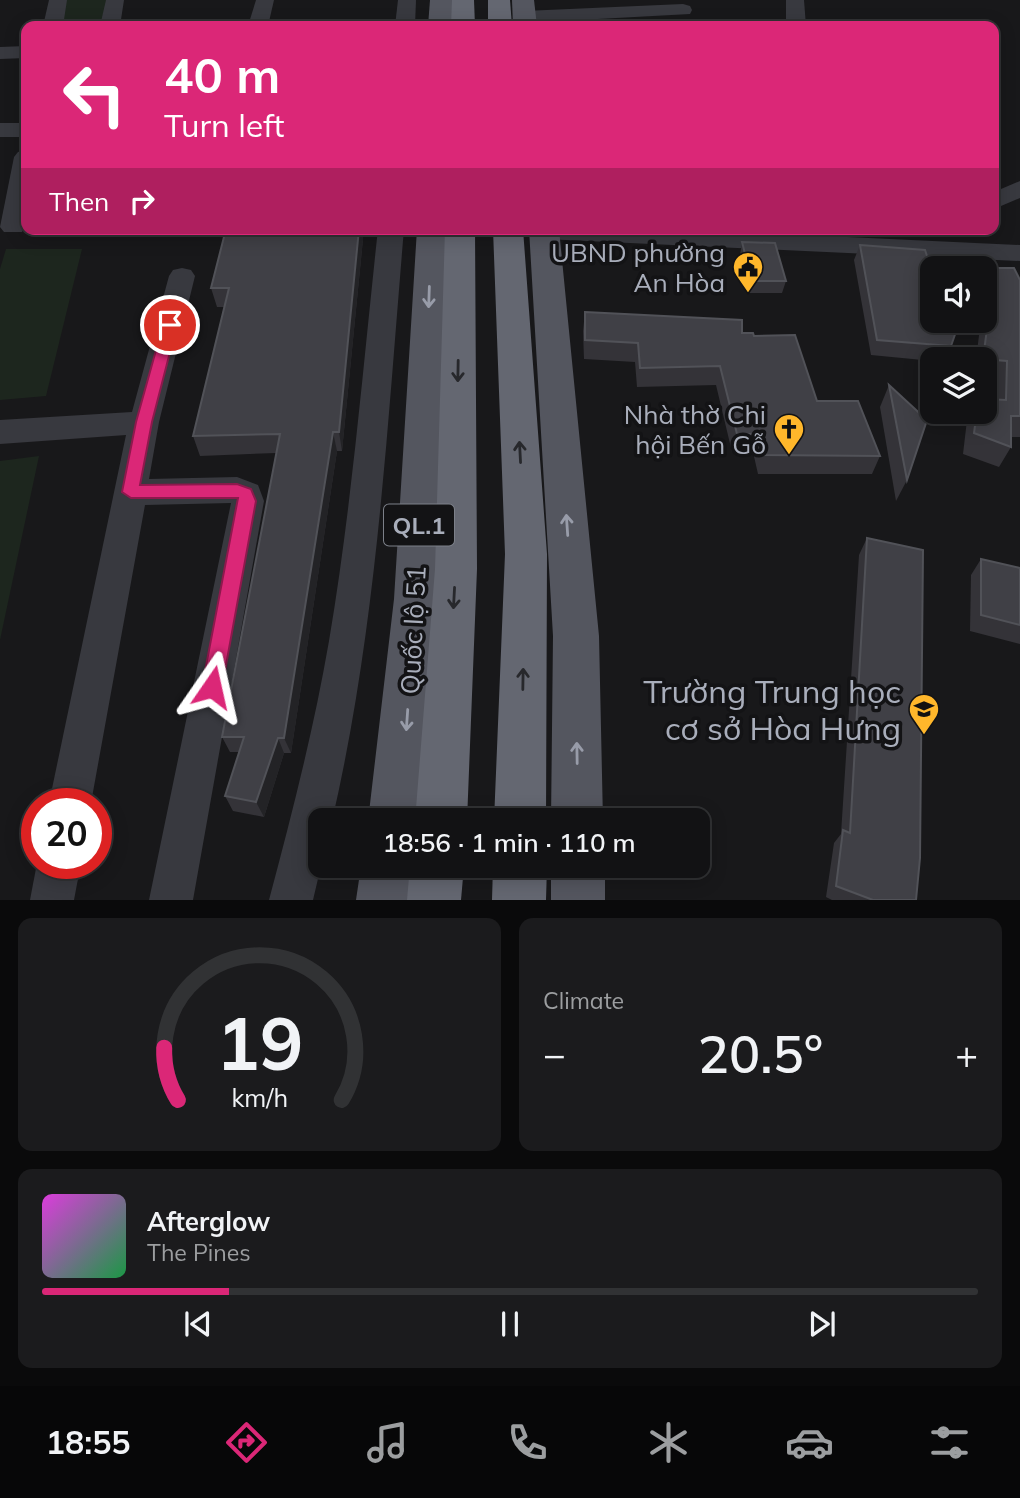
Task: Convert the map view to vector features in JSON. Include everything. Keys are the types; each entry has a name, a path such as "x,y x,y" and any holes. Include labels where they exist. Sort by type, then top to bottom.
{"highway":[{"path":"463,0 463,21"},
{"path":"499,0 500,21"},
{"name":"Quốc lộ 51","path":"442,808 456,569 460,235"},
{"path":"520,808 532,235"},
{"path":"435,900 436,878"},
{"path":"519,900 520,878"}],"main road":[{"path":"440,21 441,0"},
{"name":"Quốc lộ 51","path":"396,808 407,719 423,465 432,235"},
{"path":"531,292 576,636 577,808"},
{"path":"383,900 386,878"},
{"path":"578,878 578,900"}],"street":[{"path":"54,21 58,0"},
{"path":"111,21 116,0"},
{"path":"259,21 265,0"},
{"path":"405,21 407,0"},
{"path":"795,0 796,21"},
{"path":"524,14 683,10"},
{"path":"0,53 21,52"},
{"path":"0,130 21,130"},
{"path":"13,227 21,184"},
{"path":"999,199 1020,188"},
{"path":"291,899 321,784 338,697 355,573 390,235"},
{"path":"702,235 906,249 1020,253"},
{"path":"906,249 933,235"},
{"path":"73,788 144,422 182,276"},
{"path":"0,432 144,422"},
{"path":"131,492 237,490 246,494 248,501 171,900"},
{"path":"52,900 56,879"}],"shaded area":[{"path":"65,0 108,0 105,21 60,21"},
{"path":"6,249 82,249 46,396 0,400 0,269"},
{"path":"39,456 0,640 0,461"}],"building":[{"path":"224,235 358,235 339,432 333,432 284,738 278,738 256,802 225,796 244,737 222,737 280,434 193,436 229,288 211,288"},
{"path":"742,242 775,243 786,281 752,281"},
{"path":"860,245 925,250 927,256 920,256 920,333 956,333 951,346 877,340"},
{"path":"997,268 1014,268 1020,280 1020,416 1011,416 1011,447 974,433 975,424 997,424 997,400 1006,400 1007,361 997,360 997,347 985,347 986,333 997,333"},
{"path":"585,312 742,320 742,333 753,333 754,336 795,335 817,401 858,401 880,456 763,455 758,434 737,434 720,366 640,368 638,343 585,340"},
{"path":"889,385 920,414 920,424 926,424 907,480"},
{"path":"867,538 923,550 920,858 916,900 873,900 836,886 843,830 850,833"},
{"path":"981,559 1020,568 1020,625 981,615"}],"place":[{"name":"UBND phường An Hòa","path":"748,294"},
{"name":"Nhà thờ Chi hội Bến Gỗ","path":"789,456"},
{"name":"Trường Trung học cơ sở Hòa Hưng","path":"924,736"}],"route":[{"path":"170,325 144,422 131,492 237,490 246,494 248,501 212,687"}]}
